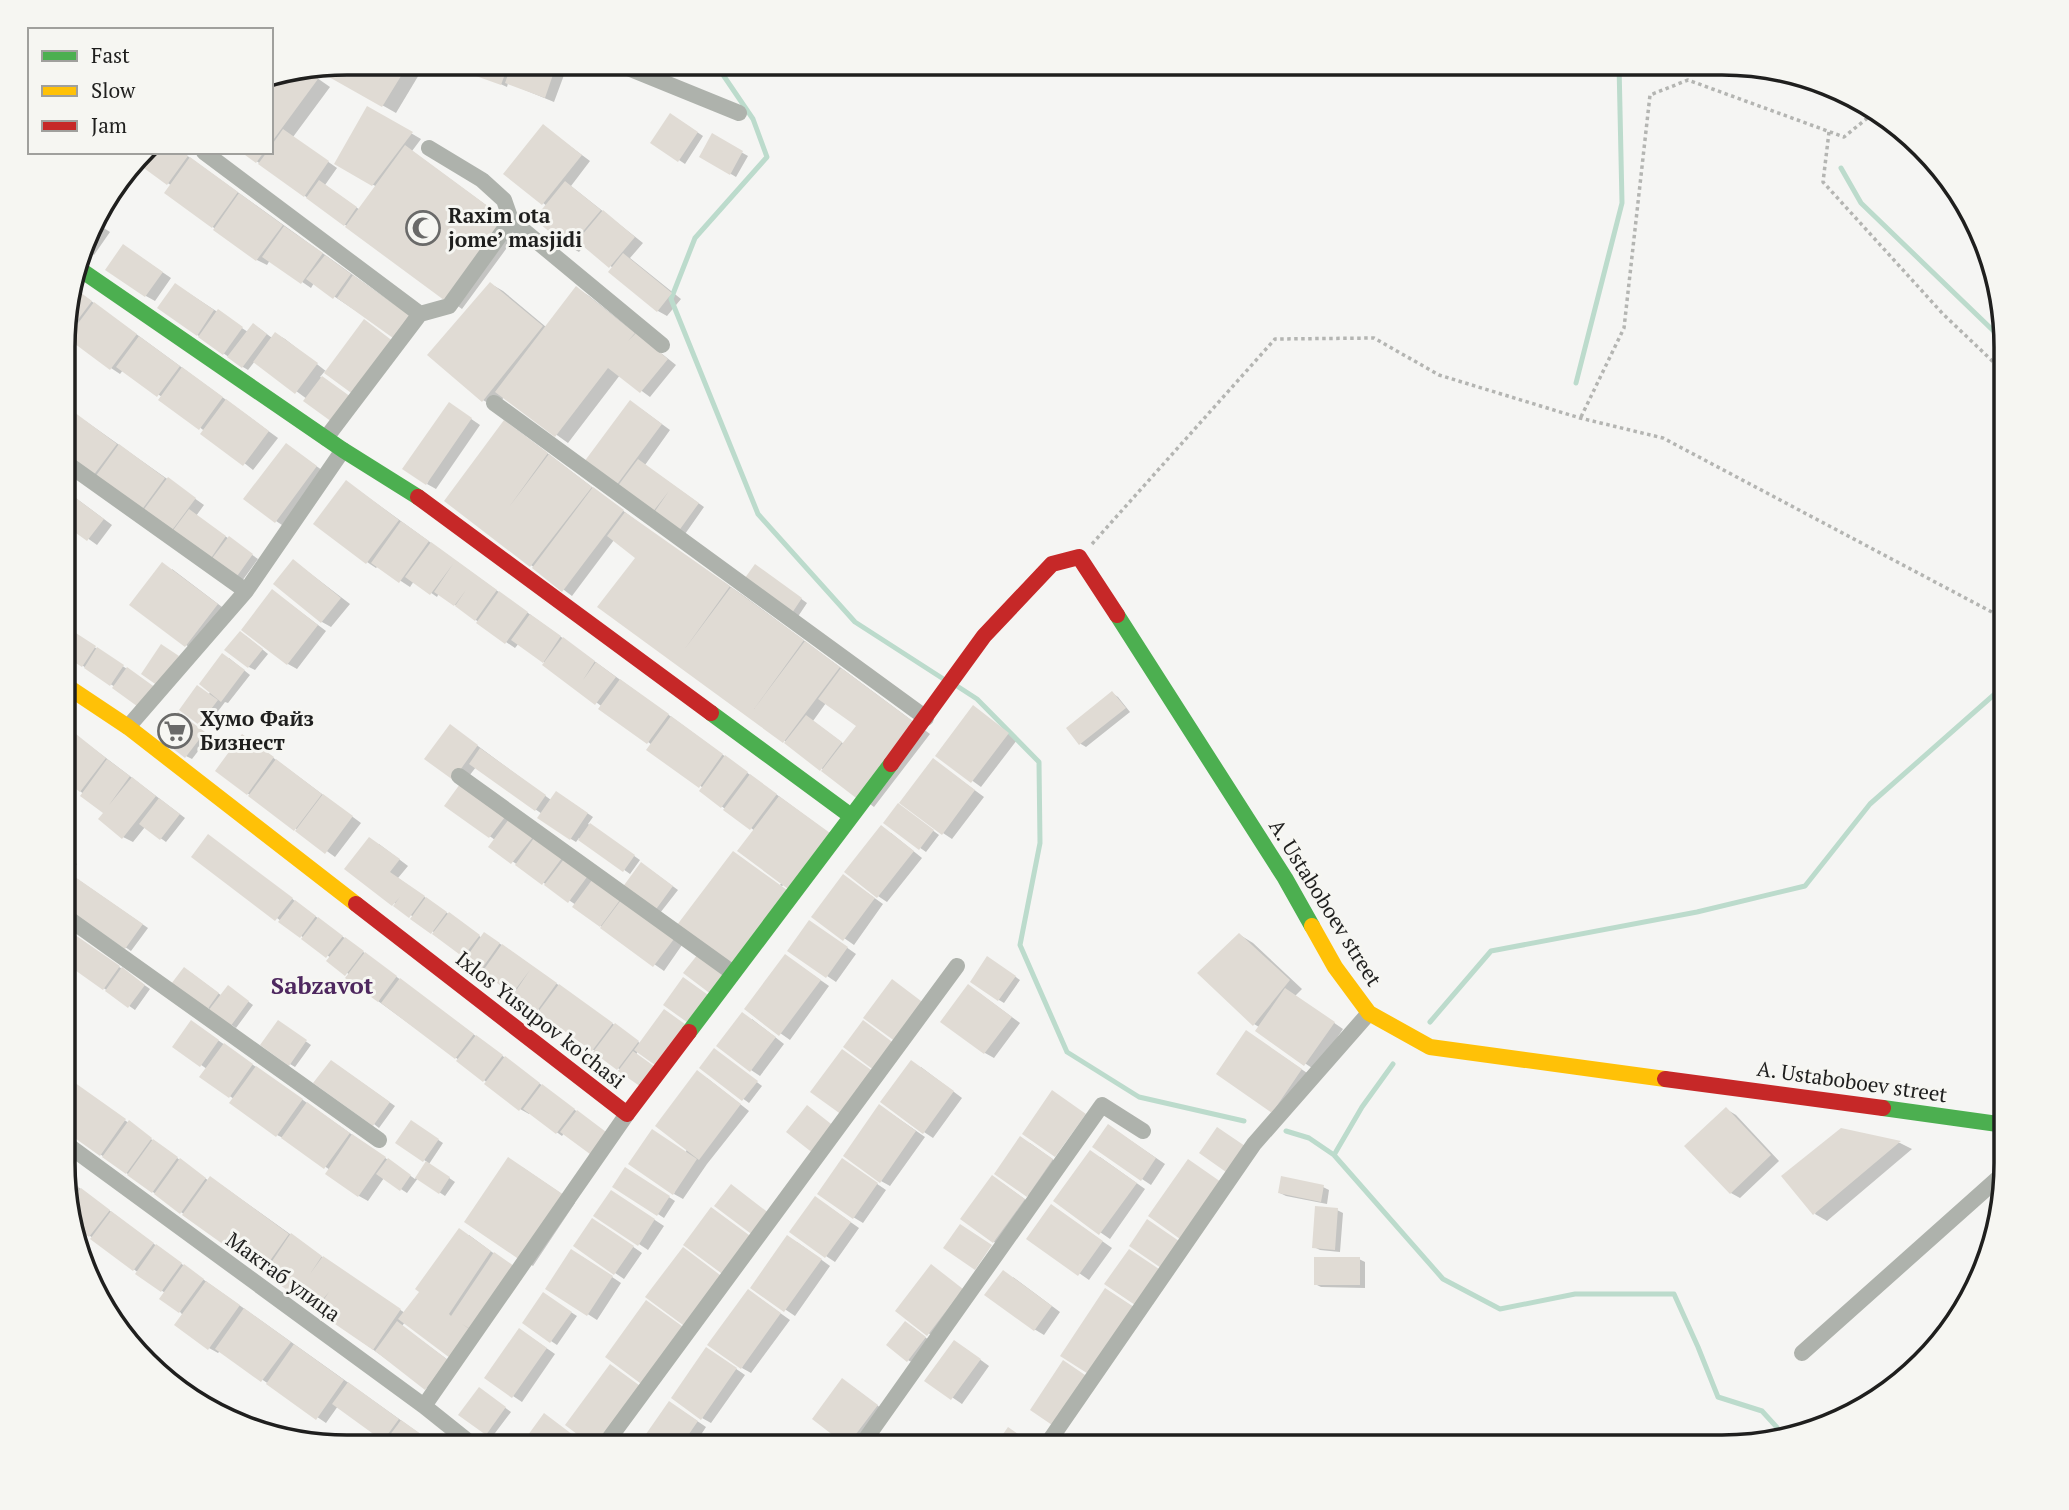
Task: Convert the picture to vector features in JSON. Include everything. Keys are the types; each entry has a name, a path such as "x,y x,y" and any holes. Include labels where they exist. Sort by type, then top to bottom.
{"street":[{"path":"646,75 739,113"},
{"path":"429,148 482,180 504,200 511,220 662,345"},
{"path":"207,154 420,314"},
{"path":"326,438 420,314 449,306 511,220"},
{"path":"86,274 343,450 425,501 851,816"},
{"path":"494,403 926,718"},
{"path":"128,727 246,591 343,450"},
{"path":"75,469 246,591"},
{"name":"Ixlos Yusupov ko'chasi","path":"75,692 128,727 627,1114 926,718 984,636 1052,564 1079,557"},
{"name":"A. Ustaboboev street","path":"1079,557 1285,878 1335,967 1369,1013 1430,1047 1994,1124"},
{"path":"459,776 733,973"},
{"path":"75,923 379,1140"},
{"path":"612,1435 957,966"},
{"path":"1053,1435 1254,1144 1369,1013"},
{"path":"868,1435 1102,1105 1143,1131"},
{"path":"424,1406 627,1114"},
{"name":"Мактаб улица","path":"75,1150 424,1406 459,1435"},
{"path":"1802,1353 1993,1183"}],"path":[{"path":"1580,418 1624,328 1650,95 1688,80 1844,137 1868,118"},
{"path":"1829,132 1823,182 1942,314 1994,363"},
{"path":"1079,557 1275,339 1374,338 1439,375 1580,418 1663,438 1994,613"}],"building":[{"path":"347,75 402,75 382,107 329,77"},
{"path":"476,75 505,75 501,85"},
{"path":"508,75 553,75 545,98 505,83"},
{"path":"318,79 273,140 273,86 294,80"},
{"path":"367,106 413,132 372,186 334,164"},
{"path":"670,113 698,132 678,162 650,143"},
{"path":"543,124 582,155 542,205 503,174"},
{"path":"283,129 329,161 304,197 258,164 266,154 273,154 273,143"},
{"path":"712,133 743,151 730,175 699,157"},
{"path":"405,145 508,221 448,303 345,227"},
{"path":"156,154 186,154 188,156 167,185 143,168"},
{"path":"244,154 263,154 256,163"},
{"path":"190,157 238,192 212,228 164,193"},
{"path":"319,180 357,207 344,226 306,198"},
{"path":"565,181 601,210 569,248 534,219"},
{"path":"239,193 283,225 256,261 213,230"},
{"path":"603,210 635,237 609,268 577,241"},
{"path":"284,226 323,253 301,284 262,257"},
{"path":"123,244 163,272 145,297 105,270"},
{"path":"623,253 672,293 657,312 608,272"},
{"path":"325,255 351,274 333,299 306,279"},
{"path":"353,275 409,315 393,338 337,298"},
{"path":"490,282 543,326 482,402 427,355"},
{"path":"175,283 214,310 197,336 157,308"},
{"path":"576,286 635,333 628,341 636,333 668,359 640,393 608,368 555,437 495,392"},
{"path":"80,292 92,301 77,321"},
{"path":"94,302 137,334 110,370 75,344 76,325"},
{"path":"218,309 243,327 223,355 198,337"},
{"path":"364,319 394,342 354,395 324,373"},
{"path":"253,323 267,334 242,368 227,357"},
{"path":"275,332 318,363 295,394 253,362"},
{"path":"139,336 180,366 157,397 116,367"},
{"path":"182,367 223,397 199,430 158,400"},
{"path":"322,376 351,397 332,422 303,401"},
{"path":"226,399 269,431 243,466 200,434"},
{"path":"630,400 662,424 616,486 584,462"},
{"path":"449,402 472,418 426,485 402,469"},
{"path":"75,413 117,444 93,476 75,463"},
{"path":"504,420 548,453 509,507 549,454 592,487 530,567 444,501"},
{"path":"286,443 317,466 275,523 243,499"},
{"path":"119,444 165,478 141,511 95,477"},
{"path":"638,459 699,503 678,532 653,514 669,491 652,513 617,487"},
{"path":"168,477 196,498 170,533 142,512"},
{"path":"346,480 399,520 366,564 313,524"},
{"path":"593,487 624,510 562,592 532,568"},
{"path":"75,497 104,519 87,541 75,532"},
{"path":"189,509 226,536 209,561 171,533"},
{"path":"625,512 730,586 684,650 731,587 804,640 754,709 805,641 840,667 783,743 597,607 635,558 607,536"},
{"path":"401,521 429,541 399,583 371,563"},
{"path":"229,536 253,554 235,579 210,561"},
{"path":"431,542 497,590 475,621 455,606 466,590 454,606 434,592 453,564 430,595 405,577"},
{"path":"293,559 341,598 321,623 273,584"},
{"path":"162,562 218,604 185,647 129,605"},
{"path":"755,564 802,598 790,616 742,582"},
{"path":"272,589 318,625 287,665 241,630"},
{"path":"499,591 528,612 505,644 476,623"},
{"path":"530,614 561,636 543,663 511,640"},
{"path":"240,631 263,649 248,668 224,650"},
{"path":"75,632 96,646 82,667 75,662"},
{"path":"563,637 595,661 583,680 596,662 616,677 595,705 542,665"},
{"path":"161,644 179,656 158,686 141,674"},
{"path":"97,647 124,665 110,686 84,668"},
{"path":"222,653 245,670 221,702 199,684"},
{"path":"127,667 156,688 141,709 112,688"},
{"path":"841,668 918,725 860,801 821,771 856,726 818,699"},
{"path":"620,679 669,714 647,744 598,709"},
{"path":"197,685 218,700 199,725 179,710"},
{"path":"1112,691 1126,708 1079,745 1066,728"},
{"path":"973,705 1009,733 971,783 935,756"},
{"path":"178,712 205,732 185,758 158,737"},
{"path":"806,715 842,742 820,771 784,743"},
{"path":"671,716 723,754 699,788 646,750"},
{"path":"450,724 478,745 453,780 424,759"},
{"path":"242,734 274,757 247,795 215,771"},
{"path":"75,735 106,758 80,792 75,788"},
{"path":"480,748 546,795 535,811 469,764"},
{"path":"725,755 748,772 721,808 699,791"},
{"path":"933,758 975,790 942,835 899,803"},
{"path":"107,759 130,776 109,805 132,777 156,796 122,839 98,819 103,813 80,796"},
{"path":"276,759 322,794 294,831 248,796"},
{"path":"750,774 777,794 750,830 723,810"},
{"path":"460,784 505,817 489,838 444,806"},
{"path":"556,791 588,813 570,840 537,818"},
{"path":"323,794 353,816 325,854 295,831"},
{"path":"779,796 830,833 788,889 737,851"},
{"path":"159,798 180,814 160,840 139,824"},
{"path":"898,803 934,830 919,850 883,823"},
{"path":"509,819 533,837 511,864 488,847"},
{"path":"590,823 635,855 623,872 578,840"},
{"path":"881,825 914,851 877,898 844,872"},
{"path":"208,834 293,898 275,921 191,857"},
{"path":"369,837 400,859 390,872 425,896 409,918 393,906 400,897 392,906 344,869"},
{"path":"534,838 562,858 542,885 515,865"},
{"path":"733,851 787,890 732,966 677,925"},
{"path":"564,859 587,877 568,903 544,885"},
{"path":"641,862 673,886 654,912 622,888"},
{"path":"843,874 875,898 843,941 811,917"},
{"path":"75,877 143,924 125,949 75,915"},
{"path":"592,880 620,900 600,927 572,907"},
{"path":"426,897 447,912 431,934 410,919"},
{"path":"295,900 316,916 300,938 278,922"},
{"path":"621,900 674,939 653,967 600,928"},
{"path":"449,912 480,935 463,957 432,934"},
{"path":"318,917 343,936 326,958 301,939"},
{"path":"809,920 848,947 826,978 787,951"},
{"path":"484,932 500,943 481,970 465,959"},
{"path":"1239,933 1290,980 1253,1026 1197,973"},
{"path":"75,935 120,966 103,990 75,970"},
{"path":"345,937 364,951 345,976 326,961"},
{"path":"502,944 557,983 537,1011 513,995 530,970 512,994 482,972"},
{"path":"365,952 397,976 378,1002 345,978"},
{"path":"698,954 727,976 712,995 683,973"},
{"path":"785,954 821,980 779,1036 744,1009"},
{"path":"987,956 1016,976 998,1001 970,982"},
{"path":"122,967 145,985 128,1008 105,991"},
{"path":"184,967 219,993 207,1010 171,984"},
{"path":"683,977 711,997 691,1025 663,1005"},
{"path":"400,978 474,1034 455,1059 381,1003"},
{"path":"892,979 925,1004 896,1042 863,1018"},
{"path":"559,984 613,1023 592,1051 538,1012"},
{"path":"968,984 1012,1017 984,1054 940,1022"},
{"path":"228,985 249,1001 230,1027 208,1011"},
{"path":"1285,988 1335,1022 1304,1066 1255,1031"},
{"path":"664,1009 689,1027 659,1068 634,1050"},
{"path":"742,1012 776,1037 750,1072 716,1046"},
{"path":"191,1020 219,1040 200,1067 172,1047"},
{"path":"278,1020 307,1040 289,1066 260,1045"},
{"path":"863,1020 895,1044 875,1071 843,1047"},
{"path":"615,1023 639,1041 617,1070 593,1052"},
{"path":"1246,1030 1302,1069 1272,1113 1216,1074"},
{"path":"476,1035 503,1055 483,1082 456,1061"},
{"path":"224,1043 253,1064 229,1098 199,1077"},
{"path":"714,1048 758,1081 742,1101 699,1068"},
{"path":"842,1049 874,1072 842,1115 810,1092"},
{"path":"633,1051 658,1069 644,1089 618,1071"},
{"path":"505,1056 540,1083 519,1111 484,1084"},
{"path":"331,1060 390,1102 373,1126 313,1083"},
{"path":"911,1060 954,1091 923,1134 880,1102"},
{"path":"256,1066 303,1099 276,1137 229,1103"},
{"path":"697,1070 741,1104 699,1160 655,1126"},
{"path":"75,1083 126,1119 100,1156 75,1138"},
{"path":"542,1084 575,1109 556,1134 523,1109"},
{"path":"1052,1090 1086,1114 1055,1157 1022,1134"},
{"path":"307,1102 350,1133 324,1169 281,1138"},
{"path":"879,1104 916,1131 880,1183 843,1156"},
{"path":"807,1105 835,1127 814,1154 786,1132"},
{"path":"1726,1107 1771,1155 1730,1194 1684,1146"},
{"path":"577,1110 610,1135 594,1157 560,1132"},
{"path":"129,1120 152,1138 126,1174 102,1157"},
{"path":"411,1120 439,1139 423,1162 395,1143"},
{"path":"1108,1124 1156,1158 1141,1181 1092,1147"},
{"path":"1217,1127 1245,1146 1226,1172 1199,1153"},
{"path":"1841,1128 1901,1141 1813,1215 1781,1176"},
{"path":"652,1129 697,1159 673,1195 628,1164"},
{"path":"352,1134 386,1157 358,1197 325,1174"},
{"path":"1020,1136 1053,1159 1027,1197 994,1174"},
{"path":"153,1139 178,1157 152,1193 127,1175"},
{"path":"1090,1150 1137,1183 1099,1235 1053,1201"},
{"path":"508,1157 564,1195 520,1260 464,1222"},
{"path":"180,1158 206,1178 180,1214 154,1194"},
{"path":"388,1158 411,1175 400,1191 376,1174"},
{"path":"842,1158 878,1183 853,1219 817,1194"},
{"path":"1188,1159 1221,1182 1180,1239 1148,1216"},
{"path":"426,1161 450,1177 439,1194 415,1178"},
{"path":"625,1167 670,1196 657,1216 612,1187"},
{"path":"992,1175 1025,1199 993,1243 960,1219"},
{"path":"210,1176 289,1234 262,1272 182,1215"},
{"path":"1281,1176 1324,1185 1321,1202 1278,1193"},
{"path":"731,1184 770,1214 754,1236 714,1206"},
{"path":"81,1188 110,1210 89,1237 85,1234 80,1216 77,1193"},
{"path":"611,1190 655,1219 638,1246 593,1216"},
{"path":"815,1196 851,1222 825,1258 789,1232"},
{"path":"1051,1204 1103,1241 1078,1276 1026,1239"},
{"path":"1315,1206 1338,1208 1335,1250 1312,1248"},
{"path":"711,1207 753,1238 725,1276 683,1245"},
{"path":"111,1211 154,1243 133,1271 90,1239"},
{"path":"592,1218 634,1246 614,1275 573,1246"},
{"path":"1147,1219 1179,1241 1161,1268 1129,1246"},
{"path":"960,1224 992,1245 975,1270 943,1248"},
{"path":"459,1228 491,1251 449,1314 451,1316 494,1252 514,1266 472,1330 462,1324 471,1330 450,1358 398,1319 419,1292 415,1289"},
{"path":"291,1233 322,1256 310,1274 323,1256 401,1309 373,1350 316,1311 329,1292 314,1310 264,1273"},
{"path":"787,1235 822,1259 784,1312 750,1288"},
{"path":"156,1244 182,1263 161,1292 135,1274"},
{"path":"683,1247 724,1278 687,1328 645,1297"},
{"path":"571,1249 613,1276 587,1316 545,1289"},
{"path":"1129,1249 1159,1269 1135,1305 1104,1284"},
{"path":"1314,1257 1360,1257 1360,1285 1314,1285"},
{"path":"184,1264 204,1279 179,1313 159,1299"},
{"path":"931,1264 963,1289 927,1336 895,1311"},
{"path":"1003,1270 1052,1306 1034,1331 984,1295"},
{"path":"206,1281 240,1305 208,1350 174,1325"},
{"path":"1105,1288 1134,1307 1090,1375 1060,1356"},
{"path":"748,1289 781,1313 741,1369 707,1345"},
{"path":"543,1292 572,1312 550,1343 522,1323"},
{"path":"646,1300 686,1329 644,1386 605,1357"},
{"path":"244,1308 291,1342 261,1382 215,1349"},
{"path":"397,1321 448,1360 425,1390 375,1351"},
{"path":"905,1321 926,1337 907,1362 886,1345"},
{"path":"519,1328 547,1348 512,1398 484,1378"},
{"path":"954,1340 981,1359 951,1400 924,1381"},
{"path":"294,1344 344,1380 316,1420 266,1384"},
{"path":"706,1347 737,1368 701,1420 671,1398"},
{"path":"1063,1360 1088,1377 1055,1427 1030,1410"},
{"path":"610,1364 643,1388 609,1435 578,1435 565,1425"},
{"path":"842,1378 878,1405 855,1435 833,1435 812,1419"},
{"path":"348,1382 399,1419 387,1435 375,1435 332,1404"},
{"path":"479,1387 506,1407 486,1435 458,1415"},
{"path":"669,1401 698,1421 688,1435 645,1435"},
{"path":"544,1413 573,1435 528,1435"},
{"path":"401,1420 422,1435 390,1435"},
{"path":"1008,1427 1020,1435 1002,1435"}],"waterway":[{"path":"723,75 753,119 767,157 695,238 671,299 758,514 855,622 945,680"},
{"path":"1576,383 1622,203 1619,75"},
{"path":"1841,168 1861,203 1993,330"},
{"path":"957,686 977,699 1039,762 1040,843 1020,945 1067,1052 1139,1097 1244,1121"},
{"path":"1430,1022 1491,951 1697,912 1805,886 1870,804 1994,695"},
{"path":"1334,1155 1362,1107 1393,1064"},
{"path":"1286,1131 1309,1138 1334,1155 1443,1279 1500,1309 1575,1294 1674,1294 1718,1397 1762,1411 1778,1429"}],"traffic: fast":[{"path":"86,274 343,450 418,497"},
{"path":"1117,615 1285,878 1312,926"},
{"path":"711,713 851,816"},
{"path":"689,1032 891,764"},
{"path":"1883,1108 1994,1123"}],"traffic: slow":[{"path":"75,692 128,727 356,904"},
{"path":"1312,926 1335,967 1369,1013 1430,1047 1665,1079"}],"traffic: jam":[{"path":"418,497 711,713"},
{"path":"891,764 984,636 1052,564 1079,557 1117,615"},
{"path":"356,904 627,1114 689,1032"},
{"path":"1665,1079 1883,1108"}],"place":[{"name":"Raxim ota jome’ masjidi","path":"423,228"},
{"name":"Хумо Файз Бизнест","path":"175,731"}],"district":[{"name":"Sabzavot","path":"322,986"}]}
